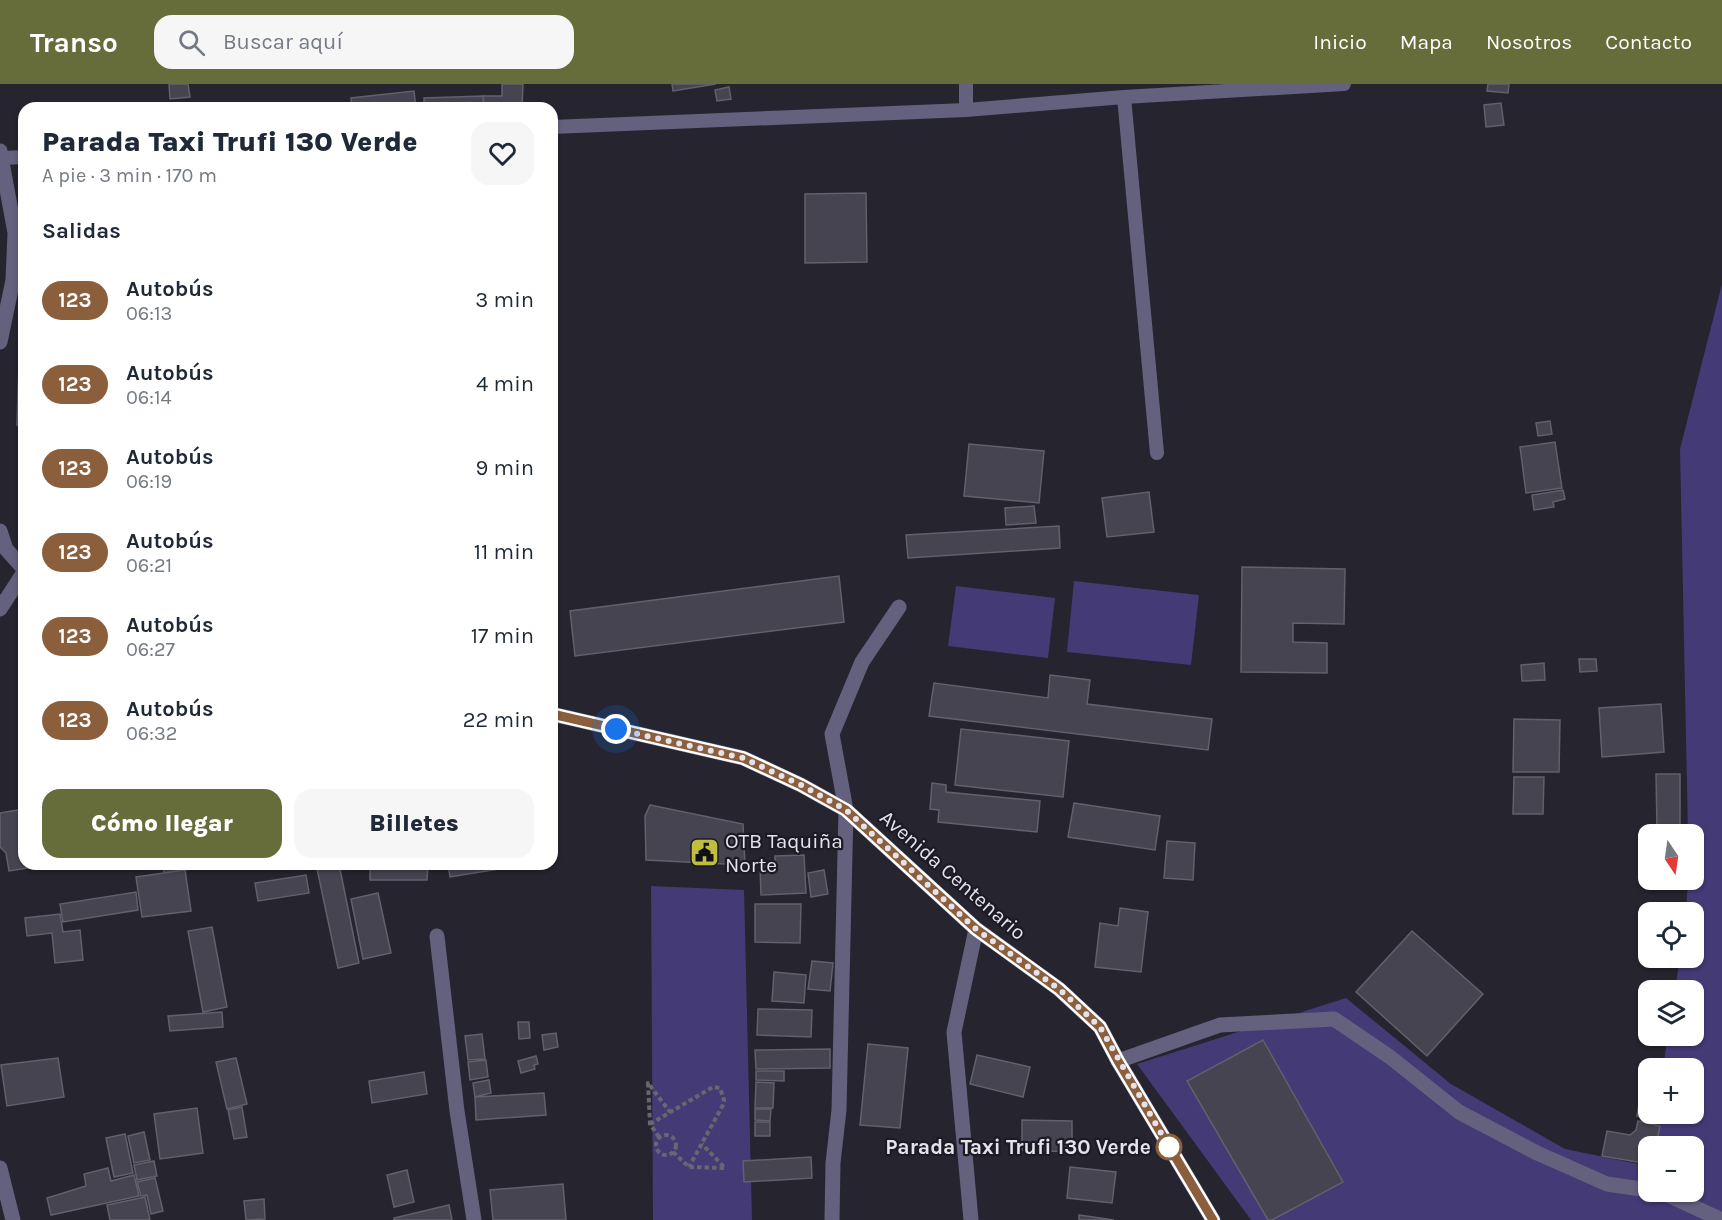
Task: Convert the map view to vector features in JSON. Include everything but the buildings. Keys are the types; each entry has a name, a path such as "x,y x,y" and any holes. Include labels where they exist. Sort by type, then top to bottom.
{"street":[{"path":"0,342 13,280 15,233 1,154"},
{"path":"0,531 6,549 18,563"},
{"path":"0,609 18,580"},
{"path":"832,1220 833,1163 839,1110 846,810 832,734 862,662 899,606"},
{"name":"Avenida Centenario","path":"558,715 743,758 801,785 846,810 976,929 1059,989 1100,1027 1213,1220"},
{"path":"970,1220 954,1032 976,929"},
{"path":"437,936 457,1111 474,1220"},
{"path":"1118,1061 1220,1025 1334,1019 1390,1057 1459,1112 1537,1153 1607,1184 1638,1189"},
{"path":"0,1168 13,1220"},
{"path":"1683,1202 1722,1220"}],"lane":[{"path":"966,84 966,110"},
{"path":"558,127 966,110 1124,97 1344,84"},
{"path":"1124,97 1157,453"},
{"path":"1,154 18,156"}],"path":[{"path":"659,1137 650,1124 648,1083 670,1112"},
{"path":"650,1124 713,1087 720,1088 724,1100 723,1105 689,1167"},
{"path":"667,1134 673,1137 677,1145 673,1152 666,1155 658,1152 656,1143 659,1137 667,1134"},
{"path":"673,1152 689,1167 725,1168 702,1144"}],"shaded area":[{"path":"1722,284 1722,1220 1251,1220 1137,1064 1346,998 1451,1084 1565,1149 1638,1164 1638,1202 1704,1202 1704,1136 1653,1136 1655,1124 1704,1124 1704,1058 1665,1058 1666,1046 1704,1046 1704,980 1677,980 1678,968 1704,968 1704,902 1687,902 1687,890 1704,890 1704,824 1688,824 1680,449"},
{"path":"1074,581 1199,595 1191,665 1067,652"},
{"path":"956,586 1055,598 1048,658 948,646"},
{"path":"651,886 744,890 752,1220 653,1220"}],"bus line":[{"name":"123","path":"558,715 743,758 801,785 846,810 976,929 1059,989 1100,1027 1213,1220"}],"place":[{"name":"OTB Taquiña Norte","path":"704,853"},
{"name":"Parada Taxi Trufi 130 Verde","path":"1169,1147"}],"route":[{"path":"616,729 743,758 801,785 846,810 976,929 1059,989 1100,1027 1169,1147"}]}
